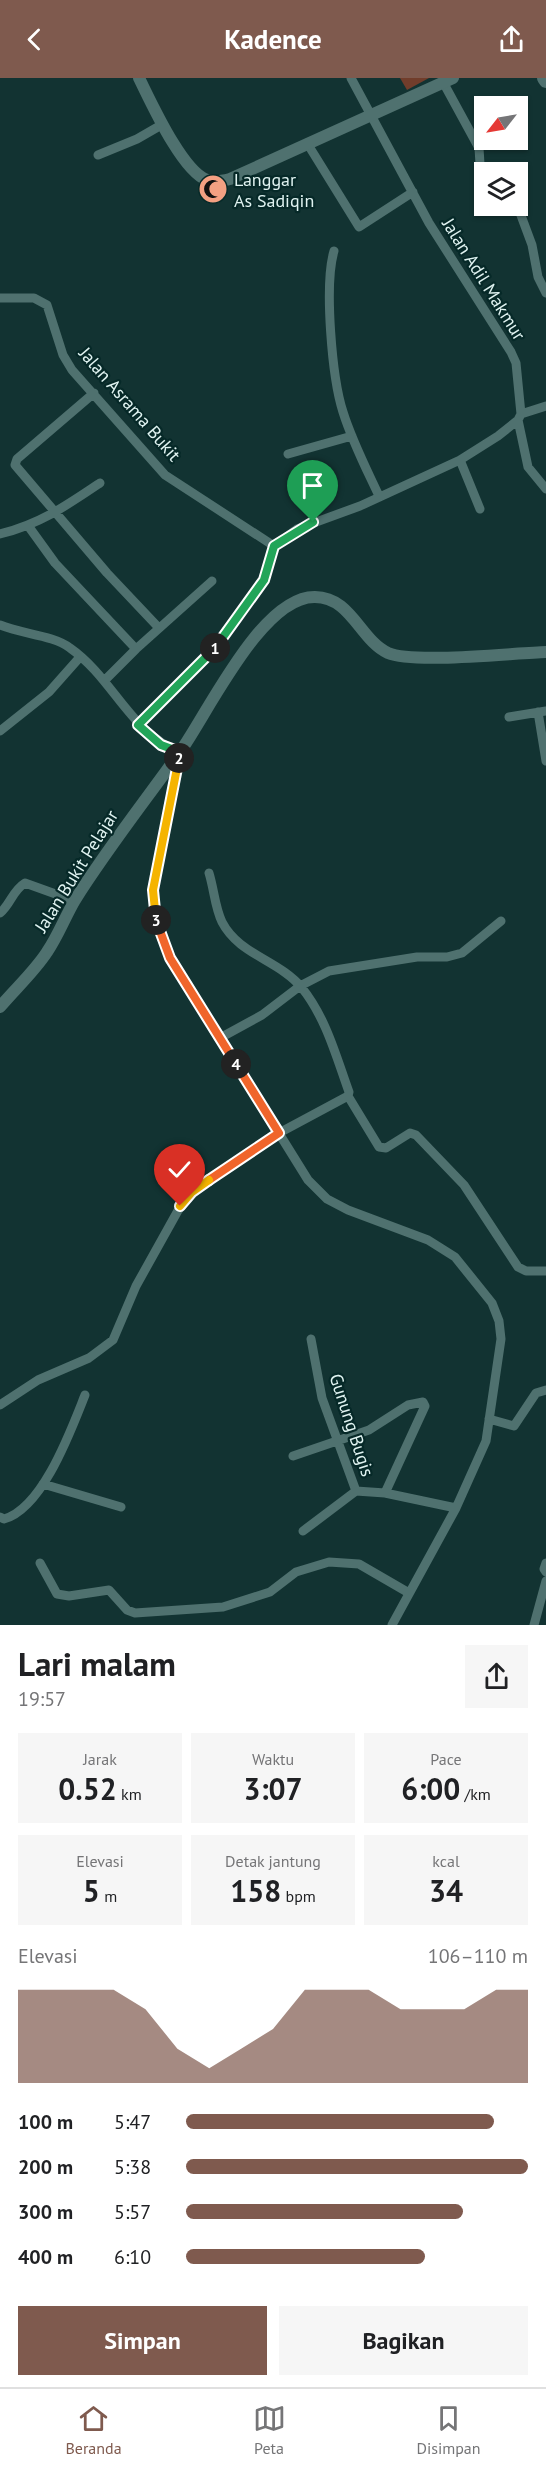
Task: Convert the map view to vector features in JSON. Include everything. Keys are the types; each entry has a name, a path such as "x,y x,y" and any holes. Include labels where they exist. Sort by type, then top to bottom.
{"street":[{"path":"139,78 191,170 209,181 230,179 448,80 479,148 480,162"},
{"name":"Jalan Adil Makmur","path":"351,78 413,192 511,352 516,363 519,417 528,467 546,489"},
{"path":"98,155 137,139 163,124"},
{"path":"307,143 357,231 413,192"},
{"path":"521,216 532,245 538,277 546,293"},
{"path":"333,251 329,282 332,345 342,409 380,496"},
{"name":"Jalan Asrama Bukit","path":"0,298 34,298 47,305 63,355 72,370 165,475 274,546"},
{"path":"94,393 16,459 15,465 55,513 159,628"},
{"path":"138,725 212,652 264,580 274,546 297,530 460,460 519,417 546,406"},
{"path":"288,454 352,436"},
{"path":"460,460 480,509"},
{"path":"0,534 29,527 100,483"},
{"path":"29,527 55,563 136,649"},
{"path":"105,680 212,581"},
{"name":"Jalan Bukit Pelajar","path":"0,1007 47,953 75,901 142,801 180,752 237,661 262,628 281,610 300,599 316,597 331,600 350,614 377,646 400,657 546,652"},
{"path":"0,625 20,633 54,640 69,647 105,680 138,725 161,745 180,752 153,890 158,928 170,958 308,1180 327,1199 348,1210 428,1239 455,1257 492,1303 500,1330 486,1441 456,1508 392,1625"},
{"path":"0,731 49,692 80,657"},
{"path":"509,717 542,711 546,761"},
{"path":"209,873 217,897 219,914 233,938 300,986 324,1024 349,1092 348,1096 379,1147 386,1148 410,1133 416,1135 464,1185 518,1267 526,1271 546,1271"},
{"path":"0,913 7,908 15,889 25,883 42,886 75,901"},
{"path":"220,1038 262,1015 300,986 329,971 462,953 501,921"},
{"path":"0,1405 38,1380 89,1358 112,1340 136,1286 180,1206 192,1192 279,1133 348,1096"},
{"name":"Gunung Bugis","path":"311,1339 322,1398 336,1443 356,1491 385,1493 456,1508"},
{"path":"489,1419 514,1426 536,1393 546,1390"},
{"path":"0,1516 4,1519 13,1517 43,1484 67,1443 85,1395"},
{"path":"293,1456 369,1430 408,1405 420,1401 425,1404 385,1493"},
{"path":"43,1484 121,1508"},
{"path":"303,1531 356,1491"},
{"path":"40,1563 57,1594 69,1596 100,1589 109,1590 127,1610 135,1613 223,1607 270,1592 296,1572 329,1562 359,1564 409,1593"},
{"path":"546,1563 543,1569 546,1572"},
{"path":"534,1625 546,1581"}],"shaded area":[{"path":"400,78 429,78 407,90"}],"place":[{"name":"Langgar As Sadiqin","path":"213,189"}],"route":[{"path":"180,1206 192,1192 279,1133 170,958 158,928 153,890 180,752 161,745 138,725 212,652 264,580 274,546 313,522"}]}
